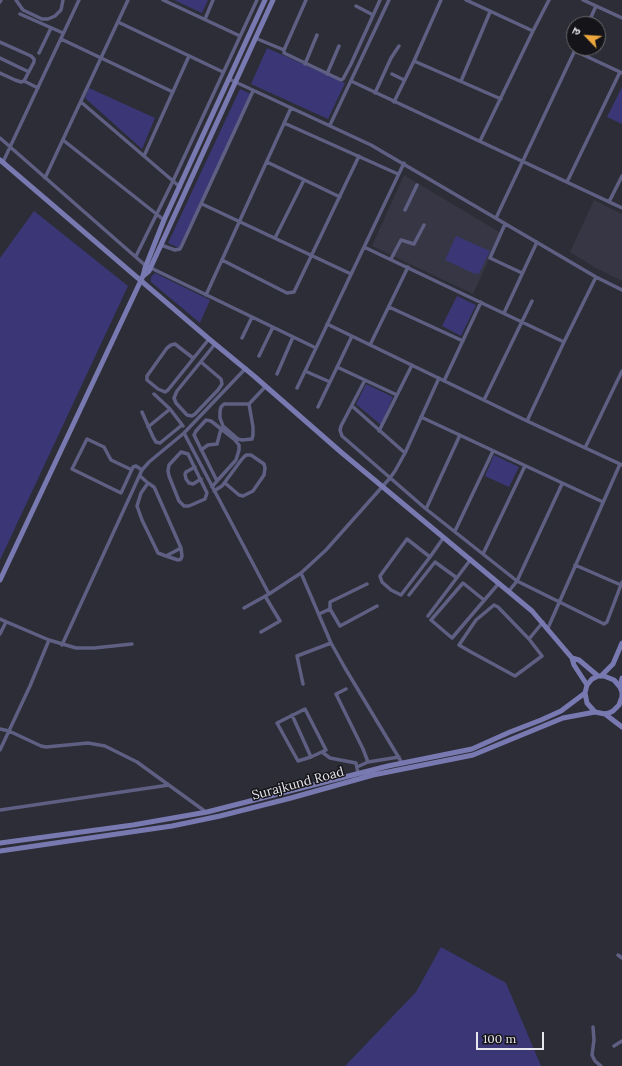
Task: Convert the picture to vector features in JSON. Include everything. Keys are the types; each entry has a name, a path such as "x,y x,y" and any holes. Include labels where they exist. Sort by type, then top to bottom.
{"street":[{"path":"16,0 23,10 42,19 48,19 55,16 61,10 63,0"},
{"path":"79,0 10,147 1,161 142,278 208,339 246,368 382,486 509,591 548,628 572,658 574,665 587,685"},
{"path":"45,178 128,0"},
{"path":"163,0 240,36"},
{"path":"205,19 213,0"},
{"path":"136,256 157,215 257,0"},
{"path":"0,580 142,278 149,271 148,267 164,220 266,0"},
{"path":"148,267 161,245 273,0"},
{"path":"284,50 306,0"},
{"path":"255,38 284,50 285,54 340,80 343,79 380,0"},
{"path":"330,125 389,0"},
{"path":"394,102 441,0"},
{"path":"466,0 533,31"},
{"path":"480,141 549,0"},
{"path":"585,0 622,18"},
{"path":"356,6 373,15"},
{"path":"592,16 596,6"},
{"path":"461,81 490,12"},
{"path":"20,14 63,33"},
{"path":"118,22 223,72"},
{"path":"39,53 51,28"},
{"path":"305,64 317,35"},
{"path":"61,39 173,92"},
{"path":"0,42 31,56 34,59 34,62 24,81"},
{"path":"327,74 338,46"},
{"path":"375,93 391,58 400,46"},
{"path":"144,156 189,56"},
{"path":"496,218 524,162 573,56"},
{"path":"567,182 621,72 590,56"},
{"path":"0,58 29,72"},
{"path":"414,60 501,99"},
{"path":"0,73 15,80 24,81 38,88"},
{"path":"392,74 404,80"},
{"path":"230,80 371,145 596,277 622,290"},
{"path":"350,81 622,208"},
{"path":"161,245 175,250 180,249 253,91"},
{"path":"81,102 180,187"},
{"path":"209,103 217,106"},
{"path":"206,295 291,108"},
{"path":"284,123 398,174"},
{"path":"0,138 148,267 316,348"},
{"path":"63,140 164,220"},
{"path":"192,140 199,145"},
{"path":"222,260 287,293 292,294 295,291 312,256 359,156"},
{"path":"267,162 340,197"},
{"path":"297,388 404,163"},
{"path":"609,202 622,176"},
{"path":"275,238 304,180"},
{"path":"405,210 417,185"},
{"path":"202,204 351,274"},
{"path":"506,224 490,258 522,273"},
{"path":"391,260 401,240 414,244 424,225"},
{"path":"504,313 537,242"},
{"path":"364,246 564,342"},
{"path":"370,345 408,267"},
{"path":"527,421 596,277"},
{"path":"484,400 532,301"},
{"path":"444,381 481,302"},
{"path":"389,307 463,341"},
{"path":"242,338 252,317"},
{"path":"327,324 621,465 603,502 548,628"},
{"path":"259,356 273,327"},
{"path":"318,407 352,336"},
{"path":"277,374 293,337"},
{"path":"193,358 174,344 171,344 146,376 147,380 158,389 165,392 168,390 208,339"},
{"path":"201,362 221,379 222,384 195,414 192,416 187,415 176,403 174,398 177,391 215,344"},
{"path":"380,432 412,365"},
{"path":"337,367 397,395"},
{"path":"62,645 142,470 149,462 185,431 246,368"},
{"path":"305,371 330,382"},
{"path":"585,448 622,371"},
{"path":"244,608 301,573 326,550 390,478 405,453 439,378"},
{"path":"365,380 342,426 340,433 343,438 426,508 517,581 599,622 606,623 621,583 576,565"},
{"path":"249,404 253,428 252,439 238,439 223,426 220,418 221,407 224,404 249,404 266,386"},
{"path":"154,394 170,409 182,425 202,469 280,621 261,632"},
{"path":"352,406 405,453"},
{"path":"148,427 170,409"},
{"path":"142,412 156,442 160,443 182,425"},
{"path":"421,417 603,502"},
{"path":"212,487 236,460 239,445 234,439 211,421 206,420 194,435 217,481"},
{"path":"201,450 208,445 217,444 221,429"},
{"path":"426,508 460,436"},
{"path":"130,470 111,460 104,447 86,439 72,469 121,493 130,470 136,466 142,470"},
{"path":"454,531 493,451"},
{"path":"182,452 185,452 188,454 195,467 207,493 205,499 189,506 184,506 179,501 169,476 169,465 176,456 182,452"},
{"path":"214,491 225,483 246,455 251,454 264,464 264,475 254,491 243,496 239,495 225,483"},
{"path":"484,554 525,466"},
{"path":"195,467 186,472 186,479 189,483 193,484 201,479"},
{"path":"197,472 202,469"},
{"path":"140,476 148,483 156,491 181,548 181,559 178,560 158,553 142,520 137,506 141,493 148,483"},
{"path":"509,591 517,581 562,484"},
{"path":"430,557 407,539 380,576 382,582 391,590 401,595 430,557 444,537"},
{"path":"166,556 181,548"},
{"path":"428,616 471,559"},
{"path":"409,595 435,562 457,578"},
{"path":"301,573 332,643 345,668 402,763"},
{"path":"410,573 415,577"},
{"path":"484,600 462,584 431,620 452,638 499,583"},
{"path":"367,584 330,602 330,609 340,626 377,606"},
{"path":"494,606 498,608 529,639 542,656 515,676 459,644 476,620 494,606"},
{"path":"319,614 330,609"},
{"path":"0,619 62,645 85,648 132,644"},
{"path":"0,634 6,622"},
{"path":"529,639 543,622"},
{"path":"0,750 49,640"},
{"path":"303,684 296,656 332,643"},
{"path":"622,643 613,664 600,676 592,679 587,685 585,693 587,703 595,712 605,714 622,727"},
{"path":"572,658 579,660 600,676 614,680 620,687"},
{"path":"605,714 613,711 619,705 622,698 620,687 622,678"},
{"path":"346,689 336,694 368,762"},
{"name":"Surajkund Road","path":"0,843 133,825 207,812 358,773 477,748 510,732 562,711 585,693"},
{"path":"305,709 326,750 298,761 277,723 292,715 305,709"},
{"name":"Surajkund Road","path":"0,851 172,826 220,816 373,775 473,755 563,718 595,712"},
{"path":"292,715 311,757"},
{"path":"0,729 9,731 46,747 88,743 105,746 137,762 207,812"},
{"path":"322,752 330,758 356,763 358,773"},
{"path":"357,767 368,762 399,757"},
{"path":"0,810 169,785"},
{"path":"618,955 622,958"},
{"path":"593,1027 594,1040 592,1055 595,1061 601,1066"},
{"path":"614,1046 622,1041"}],"shaded area":[{"path":"174,0 208,0 202,13"},
{"path":"267,48 345,83 328,119 251,84"},
{"path":"622,87 622,124 607,117"},
{"path":"89,88 155,118 142,149 85,98"},
{"path":"240,89 251,94 179,248 168,243"},
{"path":"404,175 501,233 473,294 372,246"},
{"path":"594,200 622,214 622,281 594,267 570,252"},
{"path":"34,211 128,286 0,560 0,258"},
{"path":"456,236 490,251 479,274 475,274 445,260"},
{"path":"155,273 210,300 200,323 151,282 151,277"},
{"path":"457,296 476,305 461,336 442,326"},
{"path":"366,384 393,397 381,425 356,404"},
{"path":"494,455 519,467 509,487 485,476"},
{"path":"441,947 506,983 541,1066 345,1066 416,992"}]}
